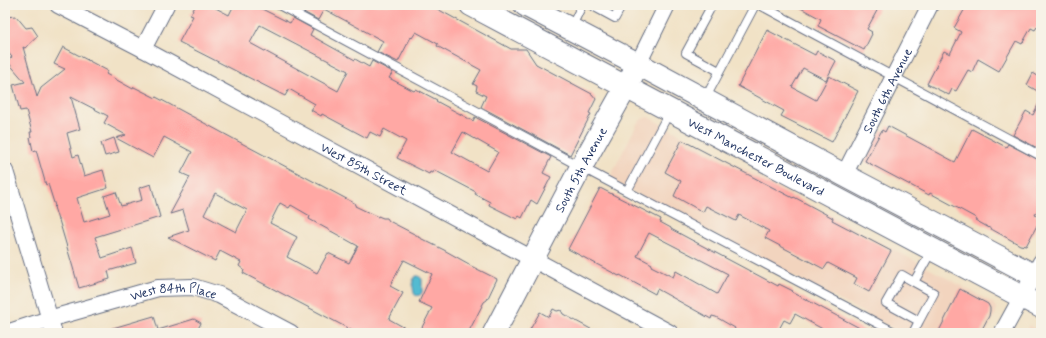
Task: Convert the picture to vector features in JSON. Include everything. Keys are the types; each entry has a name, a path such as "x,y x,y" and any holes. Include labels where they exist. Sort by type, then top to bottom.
{"main road":[{"name":"West Manchester Boulevard","path":"471,5 1032,302"},
{"name":"West Manchester Boulevard","path":"525,5 844,175 1039,272"},
{"name":"South 5th Avenue","path":"494,333 638,64"}],"street":[{"name":"West 85th Street","path":"58,5 143,49 532,260 670,333"},
{"path":"143,49 166,5"},
{"name":"South 5th Avenue","path":"638,64 667,5"},
{"name":"South 6th Avenue","path":"844,175 930,5"},
{"path":"5,171 51,326"},
{"path":"1002,333 1032,302 1039,272"},
{"name":"West 84th Place","path":"6,333 51,326 158,288 193,288 220,295 291,333"}],"lane":[{"path":"279,5 581,168 896,333"},
{"path":"570,29 582,5"},
{"path":"591,5 615,18 622,5"},
{"path":"712,5 686,53 719,72"},
{"path":"704,100 755,5"},
{"path":"760,5 1041,156"},
{"path":"627,191 671,110"},
{"path":"914,282 932,249"},
{"path":"913,333 934,293 902,275 886,303 919,321"}],"shaded area":[{"path":"648,117 993,303 996,308 996,313 986,333 902,333 609,179 637,124 642,119"},
{"path":"1029,325 1041,332 1041,333 1025,333"}],"water":[{"path":"416,276 419,276 422,279 422,293 418,296 414,294 413,286 413,280"}],"building":[{"path":"196,5 210,5 229,15 234,5 254,5 290,23 293,18 313,29 310,35 355,60 369,67 372,61 393,72 389,78 414,91 416,89 473,121 475,117 551,157 543,173 551,177 537,204 531,200 522,218 519,216 517,219 489,205 490,202 475,194 476,192 434,170 433,173 430,172 429,174 397,158 406,141 384,129 380,137 370,132 367,138 322,114 321,116 311,110 315,104 289,89 285,96 179,42 193,16 190,15","holes":["260,25 348,71 338,91 250,43","463,132 498,152 487,171 452,152"]},
{"path":"300,5 430,5 511,49 526,49 536,64 592,94 596,99 589,113 591,114 570,155 481,107 486,96 476,91 477,86 473,84 481,70 437,46 438,44 416,32 412,38 411,37 398,62 377,52 383,41 324,9 318,20 298,9"},
{"path":"795,5 880,5 867,29 872,32 872,34 864,50 818,26 821,19"},
{"path":"967,5 1041,5 1041,30 1037,27 1035,30 1031,28 1022,44 1016,41 999,71 978,59 972,72 968,70 956,91 952,89 949,95 927,84 944,51 950,54 961,32 954,28"},
{"path":"16,16 26,28 32,27 38,36 25,48 23,47 37,97 41,88 65,69 54,64 63,47 108,71 106,74 133,89 134,87 156,97 356,204 355,206 378,217 387,218 389,221 497,279 468,333 419,333 432,308 419,302 432,274 404,260 390,286 403,293 389,319 414,333 357,333 243,273 244,270 239,266 241,262 220,251 215,261 168,237 189,230 183,210 170,214 190,177 181,173 192,152 164,137 153,158 116,138 126,135 104,123 108,116 71,97 80,129 67,133 73,157 78,155 84,176 103,170 108,188 77,198 84,222 110,214 104,196 116,192 121,206 142,200 139,188 151,184 160,217 95,237 102,258 132,248 136,263 108,271 110,279 79,288 48,184 46,185 36,150 33,151 30,137 30,132 32,132 26,110 20,111 13,85 25,82 7,61 12,57 5,49 5,17","holes":["215,193 247,210 236,232 204,215","280,203 289,208 291,205 310,216 309,219 358,246 349,263 328,253 317,273 287,257 297,237 270,223"]},
{"path":"767,30 815,55 817,51 836,61 826,80 803,68 792,87 816,100 829,76 858,91 832,142 781,116 784,111 738,86"},
{"path":"1033,73 1041,78 1041,93 1027,85"},
{"path":"1041,99 1041,150 1013,135 1026,111 1033,115"},
{"path":"888,126 955,162 972,129 1006,147 1008,144 1041,161 1041,204 1035,215 1041,218 1026,246 1020,245 975,220 976,218 930,193 929,195 865,161 882,130 885,132"},
{"path":"114,138 119,152 105,156 101,143"},
{"path":"682,140 793,198 794,197 833,218 832,220 891,251 869,292 854,284 857,278 828,263 824,269 765,238 769,231 739,215 736,221 706,206 703,212 674,196 681,181 665,172"},
{"path":"600,188 661,219 660,222 671,229 778,286 779,284 793,291 792,292 869,333 830,333 795,314 790,323 784,320 777,333 733,333 735,328 716,317 712,316 711,319 657,289 655,294 568,249","holes":["649,233 728,274 717,294 676,271 673,277 651,266 652,264 637,256"]},
{"path":"960,289 988,304 990,308 989,316 980,333 938,333"},
{"path":"553,309 557,311 561,310 563,314 598,333 528,333 540,312 549,317"},
{"path":"154,316 158,330 194,319 201,323 196,333 107,333 106,330"}]}
